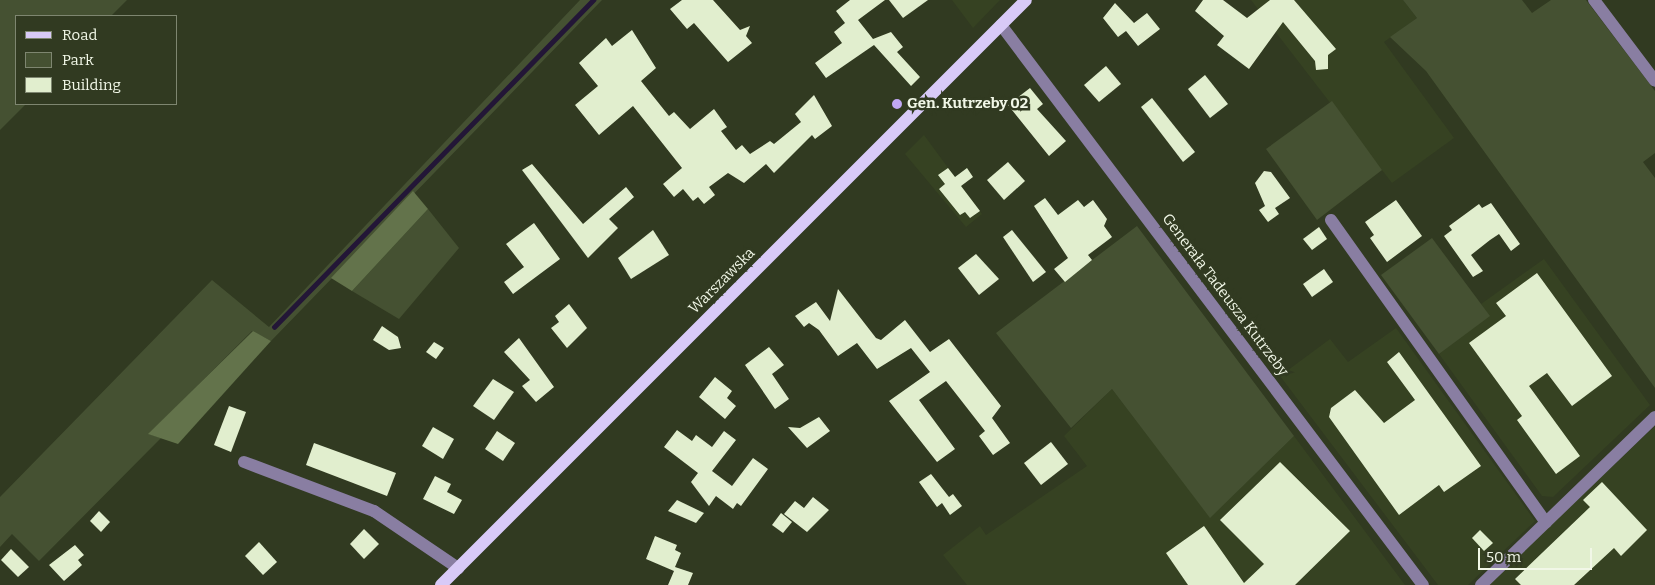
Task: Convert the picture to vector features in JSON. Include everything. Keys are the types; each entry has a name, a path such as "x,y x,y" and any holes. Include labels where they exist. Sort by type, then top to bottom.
{"main road":[{"name":"Warszawska","path":"441,585 1026,0"}],"street":[{"path":"1594,0 1655,81"},
{"name":"Generała Tadeusza Kutrzeby","path":"1001,25 1424,585"},
{"path":"1330,220 1546,522"},
{"path":"1481,585 1655,417"},
{"path":"244,462 374,511 458,568"}],"shaded area":[{"path":"952,0 1000,0 973,28"},
{"path":"1251,0 1403,0 1417,18 1384,42 1454,138 1392,183"},
{"path":"924,135 982,214 966,227 905,154"},
{"path":"413,191 428,209 352,291 331,278"},
{"path":"1544,259 1650,405 1553,497 1542,496 1439,354 1489,316 1481,304"},
{"path":"1396,328 1535,521 1468,585 1438,585 1280,376 1330,339 1348,362"},
{"path":"253,331 271,341 178,444 148,434"},
{"path":"1112,389 1210,517 1294,436 1405,585 967,585 943,555 980,526 986,535 1087,466 1064,436"},
{"path":"1655,426 1655,585 1488,585"}],"green space":[{"path":"0,0 127,0 112,15 15,15 15,105 25,105 0,130"},
{"path":"580,0 602,0 271,341 252,331 149,434 161,438 39,561 12,534 0,547 0,497 212,280 269,327"},
{"path":"1403,0 1522,0 1532,13 1551,0 1586,0 1655,91 1655,153 1643,162 1655,178 1655,388 1426,71 1390,37 1417,18"},
{"path":"1332,101 1382,170 1317,220 1266,149"},
{"path":"428,209 459,248 399,319 352,291"},
{"path":"1137,226 1294,436 1210,518 1112,389 1071,428 996,333"},
{"path":"1432,238 1490,316 1439,354 1381,275"}],"building":[{"path":"682,0 713,0 740,30 750,26 746,36 752,43 728,62 694,23 687,29 670,9"},
{"path":"850,0 885,0 858,20 873,39 891,32 903,47 897,52 920,77 911,86 874,45 826,78 815,63 842,43 834,32 845,23 836,11"},
{"path":"889,0 928,0 903,18"},
{"path":"1203,0 1223,0 1247,18 1270,0 1294,0 1336,49 1328,55 1328,69 1316,70 1315,61 1283,22 1249,69 1217,45 1224,36 1195,11"},
{"path":"1115,3 1134,23 1147,13 1160,29 1138,46 1126,31 1118,37 1103,18"},
{"path":"632,30 656,68 641,81 669,116 674,112 690,129 714,109 727,127 721,131 736,150 742,145 750,154 770,141 774,144 801,122 795,114 814,95 832,126 815,139 812,135 774,173 766,164 744,183 728,173 709,187 715,195 704,204 698,197 693,201 683,189 674,197 663,184 682,168 633,106 599,135 575,105 598,86 579,63 606,38 612,46"},
{"path":"1106,66 1121,84 1099,102 1084,85"},
{"path":"1205,75 1228,104 1210,118 1188,89"},
{"path":"1030,88 1043,104 1037,109 1066,141 1049,156 1008,105"},
{"path":"1152,98 1195,152 1183,162 1141,107"},
{"path":"1008,162 1025,181 1004,200 987,180"},
{"path":"532,164 583,224 626,187 634,197 609,219 618,228 588,258 522,170"},
{"path":"948,168 955,177 967,168 973,177 961,186 980,211 970,218 965,212 960,215 939,189 945,184 938,175"},
{"path":"1264,171 1271,172 1290,198 1275,208 1279,214 1268,222 1259,210 1265,206 1255,183"},
{"path":"1045,198 1058,215 1078,200 1084,207 1093,200 1107,219 1104,226 1112,237 1088,255 1092,260 1065,282 1054,269 1068,258 1034,206"},
{"path":"1396,200 1422,236 1387,262 1370,238 1374,235 1365,222"},
{"path":"1491,203 1520,244 1511,251 1499,234 1490,240 1471,255 1483,271 1473,277 1444,236 1452,230 1449,226 1479,204 1482,208"},
{"path":"534,223 560,259 513,294 504,282 524,267 506,244"},
{"path":"1319,227 1327,239 1312,250 1303,239"},
{"path":"653,230 669,255 631,279 618,258"},
{"path":"1012,230 1046,272 1033,282 1003,237"},
{"path":"976,254 999,279 979,295 958,268"},
{"path":"1324,269 1333,282 1312,297 1303,284"},
{"path":"1537,273 1612,376 1572,406 1547,373 1529,386 1580,456 1556,474 1517,420 1522,416 1469,343 1506,316 1496,303"},
{"path":"838,289 876,338 881,340 905,320 930,352 949,339 1001,406 992,418 1010,443 993,455 979,436 985,431 946,381 919,400 955,449 937,462 889,401 930,372 911,348 877,369 857,343 838,356 819,330 809,323 804,327 795,316 816,302 830,321"},
{"path":"569,304 587,328 567,348 551,328 559,322 555,316"},
{"path":"382,326 398,337 401,348 389,350 373,340"},
{"path":"519,338 554,387 536,402 522,386 530,380 504,352"},
{"path":"434,342 444,348 436,359 426,352"},
{"path":"769,347 784,365 772,374 789,399 775,409 745,365"},
{"path":"1399,352 1481,466 1444,492 1439,485 1399,515 1329,417 1331,408 1355,390 1384,423 1415,400 1387,362"},
{"path":"715,377 732,391 727,398 736,406 725,419 699,397"},
{"path":"493,379 514,392 494,420 473,406"},
{"path":"229,406 246,412 231,452 214,445"},
{"path":"819,417 830,431 807,448 788,427 800,428"},
{"path":"433,427 454,439 443,459 422,446"},
{"path":"677,430 692,441 696,435 712,447 724,431 736,440 712,471 732,486 753,458 768,469 741,506 737,503 733,509 716,496 709,506 691,482 698,473 664,447"},
{"path":"497,431 515,443 503,461 485,449"},
{"path":"1051,442 1068,464 1041,485 1024,463"},
{"path":"314,443 396,473 387,496 306,465"},
{"path":"1280,462 1350,531 1295,585 1188,585 1166,553 1204,526 1244,583 1264,564 1220,520"},
{"path":"931,474 949,497 953,494 962,506 950,515 942,503 937,507 919,482"},
{"path":"435,476 451,484 447,492 462,500 454,514 423,499"},
{"path":"1602,482 1647,530 1621,556 1614,548 1574,585 1521,585 1515,579 1590,507 1583,500"},
{"path":"813,497 829,510 807,532 784,514 795,501 804,508"},
{"path":"677,500 704,513 696,523 668,511"},
{"path":"99,511 110,522 101,532 90,521"},
{"path":"781,513 792,522 783,533 772,525"},
{"path":"364,529 379,544 364,559 350,544"},
{"path":"1480,530 1493,543 1484,551 1472,538"},
{"path":"655,536 677,545 675,550 681,553 675,567 693,573 688,585 668,585 674,571 646,559"},
{"path":"259,542 277,562 263,575 245,556"},
{"path":"75,545 84,555 78,560 82,565 64,581 49,565"},
{"path":"11,549 29,567 18,577 1,560"}],"waterway":[{"path":"274,327 593,0"}],"place":[{"name":"Gen. Kutrzeby 02","path":"897,104"}]}
